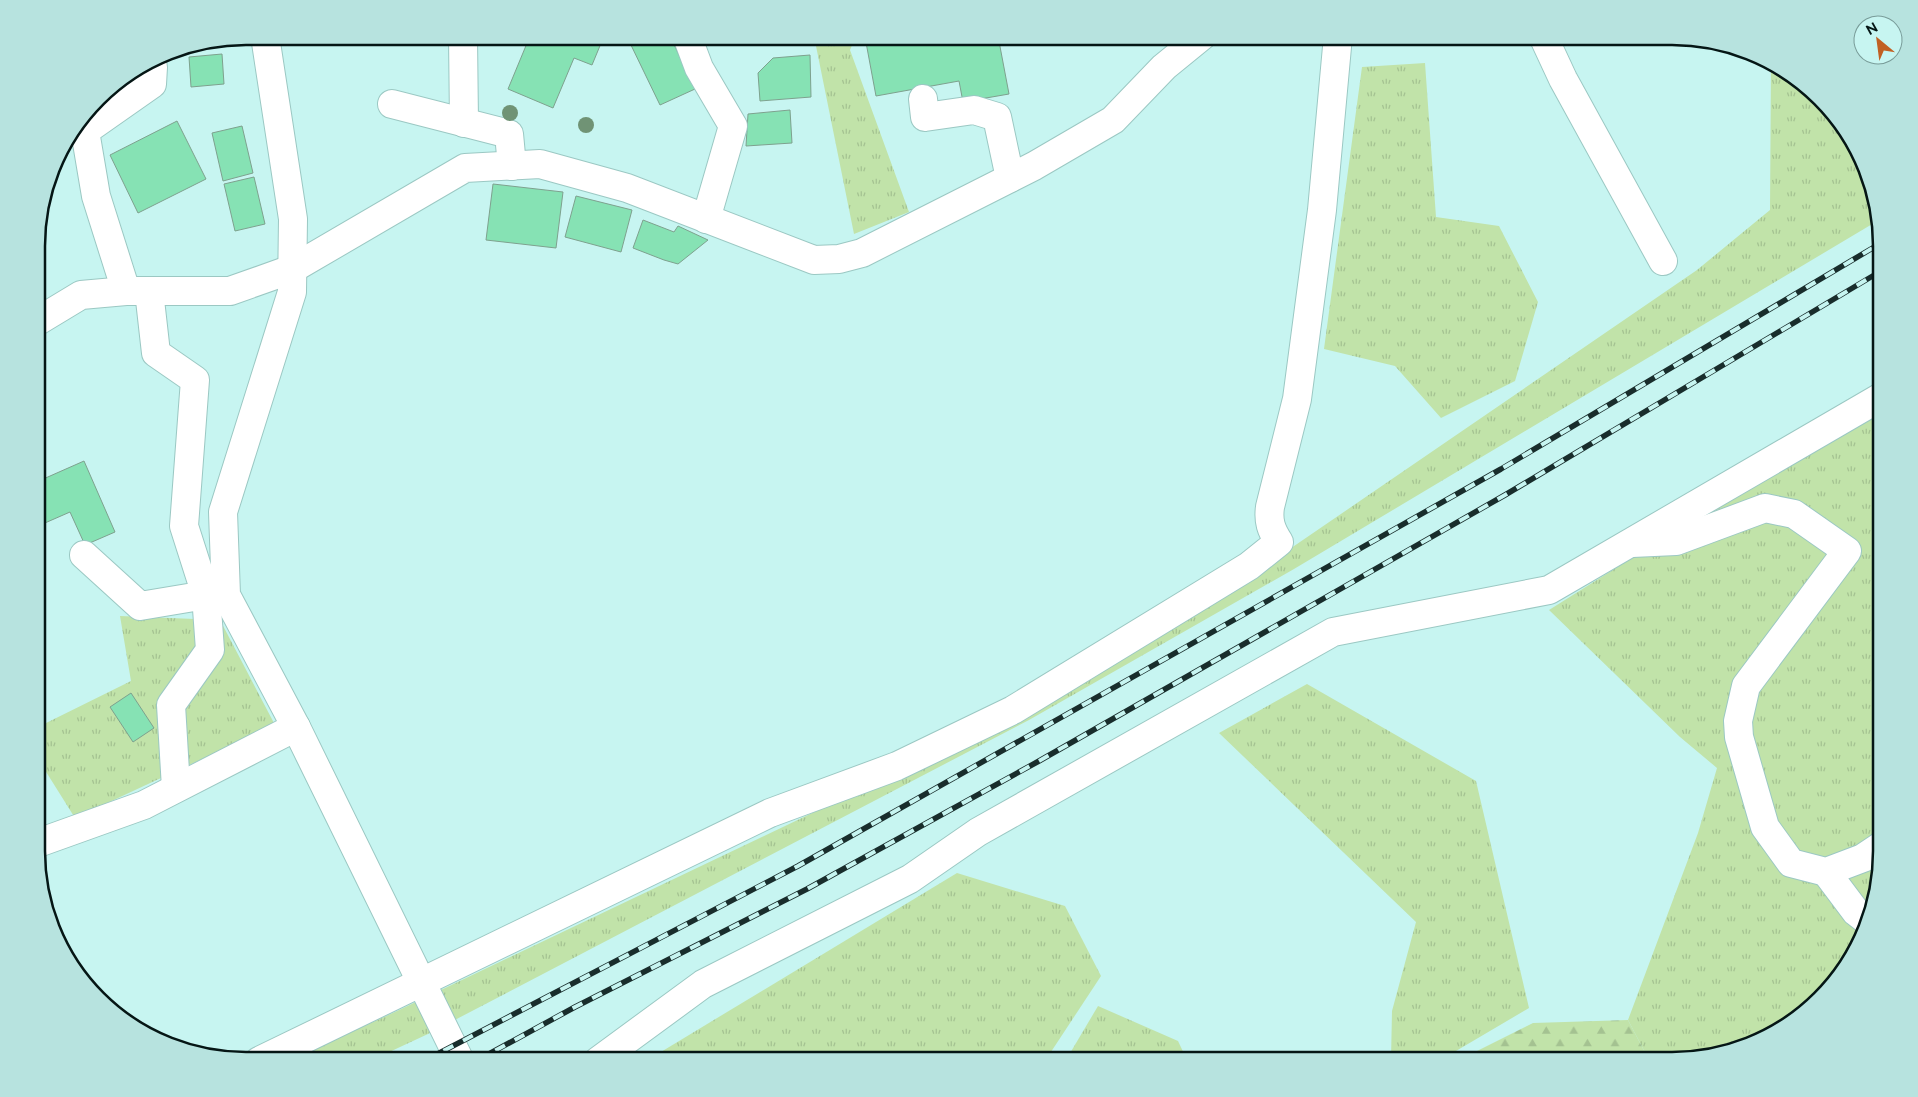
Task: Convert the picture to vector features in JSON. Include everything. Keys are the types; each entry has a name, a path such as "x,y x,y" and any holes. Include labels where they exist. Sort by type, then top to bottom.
{"street":[{"path":"176,788 171,705 210,650 223,512 291,299 294,220 266,45"},
{"path":"463,45 464,123"},
{"path":"690,45 699,68 733,126 706,219"},
{"path":"45,317 81,295 138,291 230,291 292,269 464,168 540,164 626,188 814,260 839,259 862,253 886,243 1010,178 1113,120 1164,67 1191,45"},
{"path":"278,1052 770,813 897,766 1013,710 1249,566 1279,542 1271,530 1270,506 1298,399 1322,210 1337,45"},
{"path":"1547,45 1563,79 1663,261"},
{"path":"86,125 152,84 154,68"},
{"path":"923,98 925,118 974,110 997,117 1010,178"},
{"path":"392,104 509,134 512,166"},
{"path":"83,129 96,196 138,291 156,353 196,380 184,526 216,595 296,727 456,1052"},
{"path":"610,1052 703,984 910,879 978,832 1333,632 1548,590 1873,402"},
{"path":"1628,543 1676,541 1765,508 1794,514 1847,550 1746,686 1738,721 1739,737 1765,827 1791,863 1826,872 1862,858 1873,851"},
{"path":"84,555 140,606 216,595"},
{"path":"45,840 144,805 296,727"},
{"path":"1826,872 1856,912 1862,916"}],"green space":[{"path":"852,45 850,50 909,212 854,234 816,46"},
{"path":"1425,63 1436,217 1499,226 1538,302 1515,381 1441,418 1395,366 1324,349 1362,67"},
{"path":"1771,71 1814,104 1839,135 1858,169 1866,194 1872,224 1294,569 1029,720 428,1034 389,1052 308,1052 1026,711 1265,566 1697,270 1770,210"},
{"path":"1873,415 1873,864 1866,903 1852,940 1831,973 1804,1002 1783,1018 1761,1031 1724,1045 1685,1052 1645,1052 1628,1020 1698,833 1717,768 1680,737 1549,610 1729,497"},
{"path":"120,616 220,620 275,725 75,818 45,770 45,724 131,681"},
{"path":"1307,684 1476,781 1529,1008 1455,1052 1391,1052 1392,1011 1416,922 1219,733"},
{"path":"957,873 1065,906 1101,976 1051,1052 661,1052"},
{"path":"1098,1006 1178,1041 1183,1052 1071,1052"},
{"path":"1628,1020 1645,1052 1476,1052 1533,1023"}],"building":[{"path":"526,45 600,45 592,65 574,58 553,108 508,89"},
{"path":"631,45 674,45 695,89 660,105"},
{"path":"866,45 1000,45 1009,94 963,102 959,81 876,96"},
{"path":"222,54 224,84 191,87 189,57"},
{"path":"810,55 811,97 760,101 758,73 773,58"},
{"path":"790,110 792,143 746,146 748,114"},
{"path":"177,121 206,179 138,213 110,155"},
{"path":"242,126 253,173 223,181 212,133"},
{"path":"254,177 265,224 235,231 224,184"},
{"path":"493,184 563,192 556,248 486,240"},
{"path":"576,196 632,210 621,252 565,237"},
{"path":"643,220 674,232 678,226 708,240 678,264 664,260 633,248"},
{"path":"84,461 115,532 85,545 70,512 45,523 45,478"},
{"path":"131,693 154,728 133,742 110,707"}],"railway":[{"path":"441,1052 798,866 1501,469 1873,248"},
{"path":"492,1052 575,1007 807,889 1039,761 1505,495 1873,276"}]}
